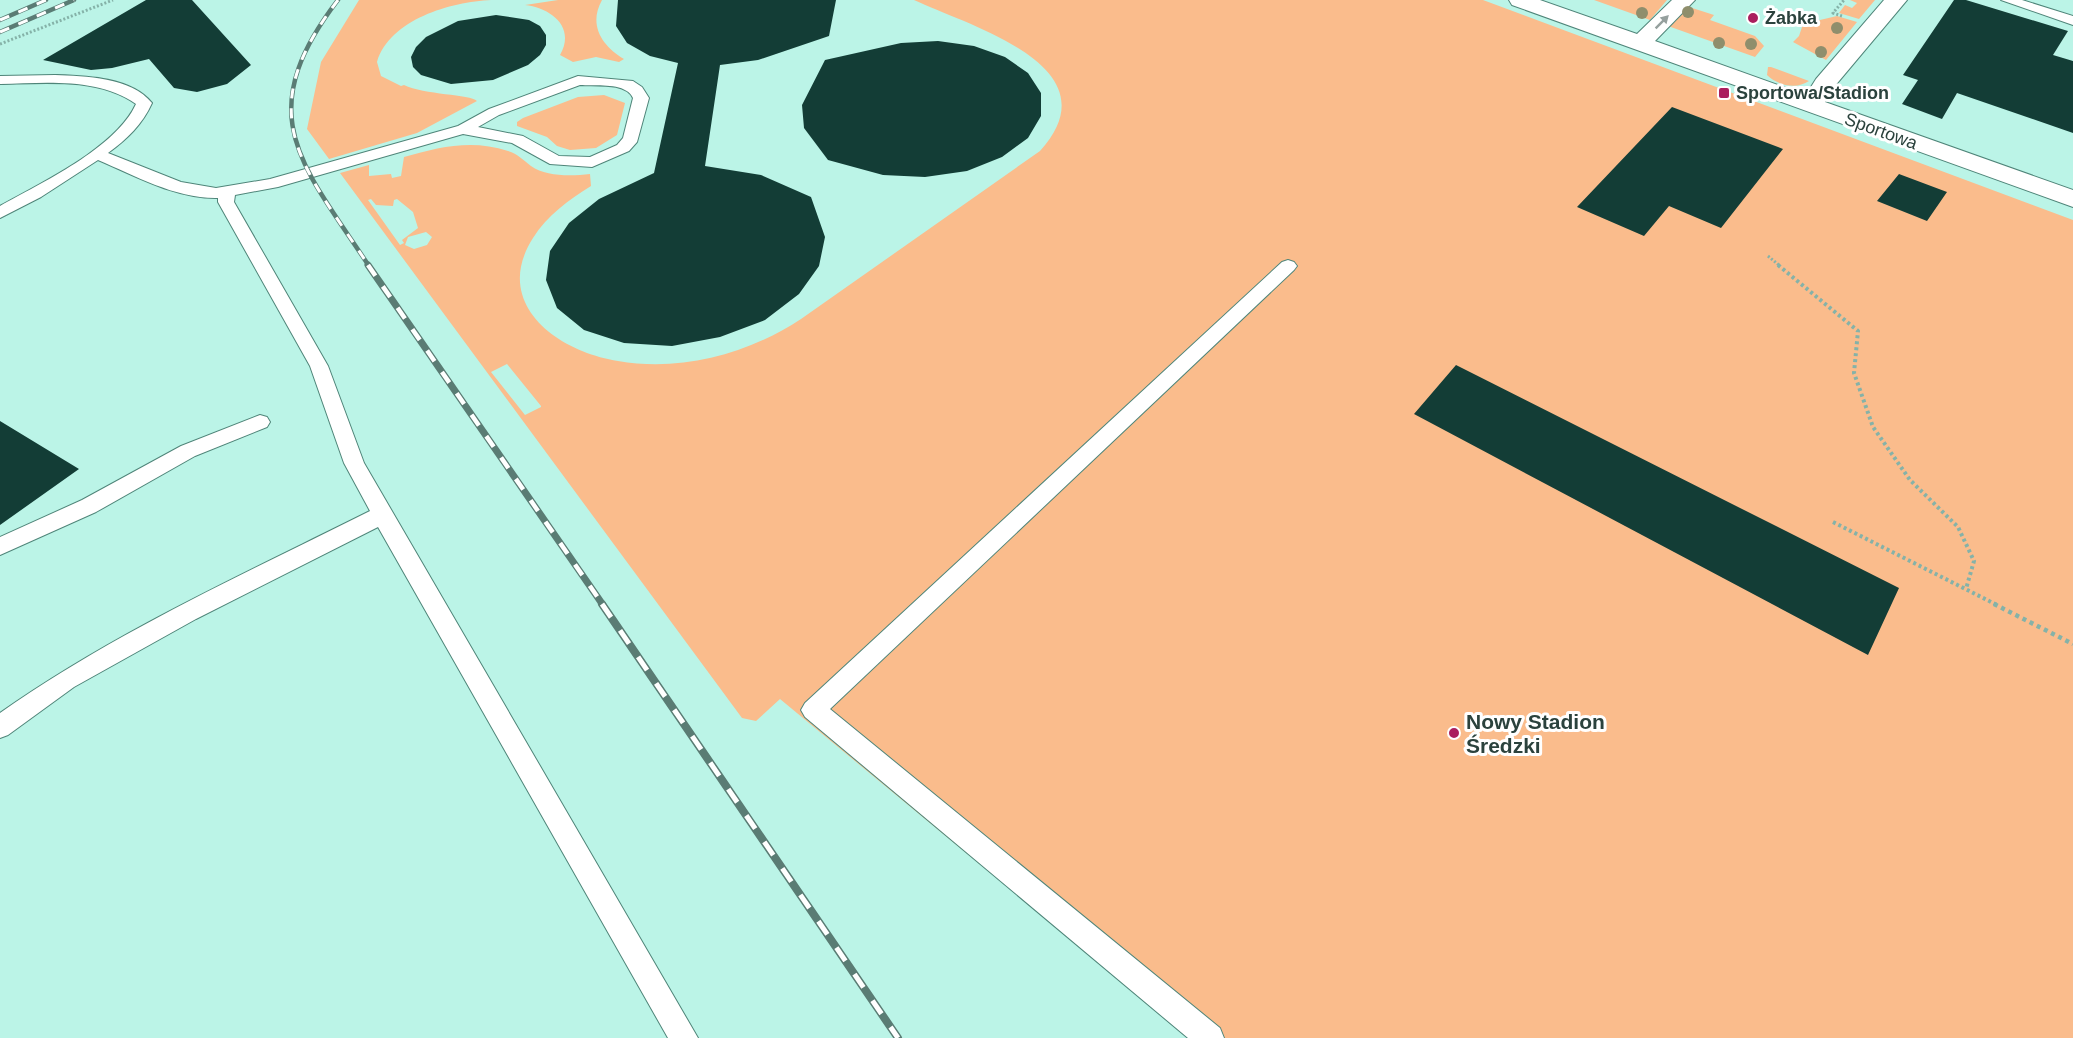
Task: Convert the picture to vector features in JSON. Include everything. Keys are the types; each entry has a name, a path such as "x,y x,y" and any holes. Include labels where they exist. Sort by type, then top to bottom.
{"street":[{"name":"Sportowa","path":"1520,0 2073,198"},
{"path":"1640,44 1684,0"},
{"path":"1811,106 1824,84 1896,0"}],"lane":[{"path":"2008,0 2073,21"},
{"path":"0,80 89,82 136,95 144,103 143,113 96,154 0,213"},
{"path":"96,154 175,186 194,191 227,191 272,184 462,129 495,112 578,80 628,84 637,90 641,98 631,140 622,148 592,162 556,160 517,140 462,129"},
{"path":"227,191 226,202 320,366 354,463 684,1038"},
{"path":"1210,1038 813,710 1288,266"},
{"path":"0,546 89,506 188,451 260,423"},
{"path":"0,727 66,680 188,612 382,514"}],"path":[{"path":"0,44 113,0"},
{"path":"1768,256 1858,331 1854,373 1873,428 1910,480 1958,527 1974,561 1966,589"},
{"path":"1833,522 2073,644"}],"shaded area":[{"path":"359,0 491,0 458,4 408,24 384,47 377,62 381,76 401,86 477,101 417,133 329,159 307,129 321,62"},
{"path":"558,0 602,0 596,18 597,26 609,48 624,59 619,62 596,57 573,62 560,55 565,36 563,28 552,15 544,10 525,5"},
{"path":"914,0 1483,0 2073,220 2073,1038 1190,1038 780,699 756,721 742,718 340,173 369,165 369,176 391,174 392,178 401,176 404,157 430,150 481,145 512,152 537,170 544,172 567,175 590,174 591,186 545,222 533,238 522,262 520,284 526,304 537,321 554,336 574,347 595,356 618,361 642,364 690,362 736,351 759,342 801,319 1040,151 1059,122 1061,96 1049,73 1027,54 999,37","holes":["371,199 376,205 393,206 394,200 397,199 413,212 418,228 402,240 404,243 400,245 368,200","426,232 432,237 427,245 414,249 405,245 408,237","507,364 541,407 525,415 491,372"]},
{"path":"1594,0 1667,0 1650,20"},
{"path":"1850,0 1875,0 1859,19 1839,13 1845,5 1852,8 1857,3"},
{"path":"1686,6 1714,15 1710,20 1755,36 1764,46 1755,57 1668,26"},
{"path":"1837,16 1857,22 1826,60 1793,42 1799,36 1803,24"},
{"path":"1768,67 1809,81 1793,86 1781,84 1767,75"},
{"path":"604,95 625,103 617,135 596,148 570,150 557,146 547,137 517,126 517,122 523,118 578,97"}],"building":[{"path":"146,0 192,0 251,65 227,84 197,92 174,88 149,59 112,68 91,70 43,60"},
{"path":"618,0 836,0 829,36 758,60 720,65 705,166 761,175 811,197 825,237 819,266 799,294 765,320 720,337 672,346 624,343 584,330 557,308 546,280 550,251 569,223 599,199 654,173 678,63 650,56 627,43 616,26"},
{"path":"1954,0 1966,0 2068,31 2053,55 2073,61 2073,133 1957,93 1942,119 1902,104 1918,80 1903,75"},
{"path":"496,15 529,20 540,26 546,35 546,45 540,55 528,65 493,80 451,84 421,75 413,67 411,57 416,47 426,37 458,21"},
{"path":"938,41 974,46 1005,57 1028,73 1041,93 1041,116 1028,138 1002,157 967,171 925,177 883,175 828,160 804,128 802,105 825,60 901,43"},
{"path":"1672,107 1783,149 1721,228 1669,206 1644,236 1577,207"},
{"path":"1899,174 1947,192 1927,221 1877,201"},
{"path":"1456,365 1899,588 1868,655 1414,414"},
{"path":"0,421 79,469 0,525"}],"railway":[{"path":"0,20 46,0"},
{"path":"0,32 74,0"},
{"path":"338,0 311,40 296,76 291,108 295,138 306,167 369,266"},
{"path":"368,265 603,605"},
{"path":"602,604 898,1038"}],"place":[{"name":"Żabka","path":"1753,18"},
{"name":"Sportowa/Stadion","path":"1724,93"},
{"name":"Nowy Stadion Średzki","path":"1454,733"}]}
